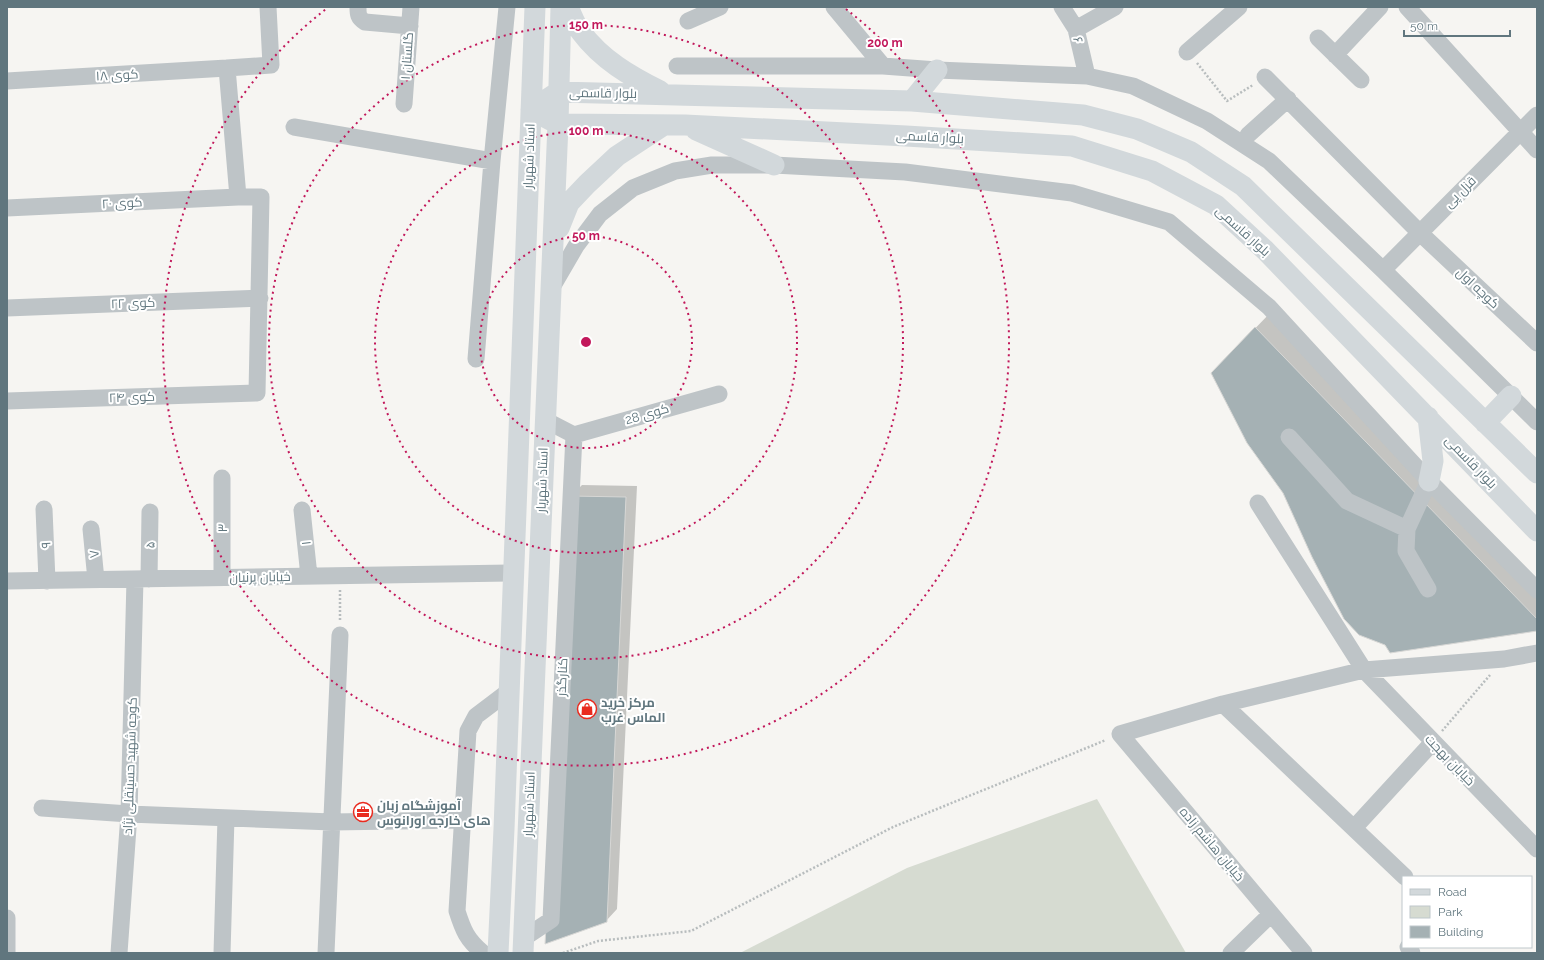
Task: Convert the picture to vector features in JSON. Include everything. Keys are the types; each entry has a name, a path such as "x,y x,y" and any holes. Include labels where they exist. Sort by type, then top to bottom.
{"main road":[{"name":"استاد شهریار","path":"498,953 535,7"},
{"name":"استاد شهریار","path":"523,946 558,124 561,7"},
{"path":"568,7 580,32 605,57 628,75 666,94"},
{"path":"912,101 937,70"},
{"name":"بلوار قاسمی","path":"1537,473 1292,232 1243,186 1191,152 1137,129 1082,115 912,101 558,92 531,110 558,124 685,125 914,136 1072,146 1152,171 1216,205 1265,250 1537,531"},
{"path":"552,243 569,203 617,156 664,125"},
{"path":"685,125 774,165"},
{"path":"1485,423 1511,396"},
{"path":"1428,417 1433,461 1429,481"},
{"path":"500,906 525,907"}],"street":[{"name":"کوی ۱۸","path":"7,81 271,65 268,7"},
{"path":"358,7 360,20 365,22 410,26"},
{"name":"۱ گلستان","path":"404,104 411,7"},
{"path":"476,359 492,160 507,7"},
{"path":"688,21 720,7"},
{"path":"834,7 883,66"},
{"name":"۶","path":"1062,7 1076,29 1087,76"},
{"path":"1076,29 1115,7"},
{"path":"1187,52 1239,7"},
{"path":"1335,55 1380,7"},
{"path":"1407,7 1537,150"},
{"path":"1318,38 1361,80"},
{"path":"677,66 883,66 937,70 1087,76 1133,86 1207,121 1269,160 1537,422"},
{"path":"226,68 238,198"},
{"name":"کوچه اول","path":"1266,77 1420,233 1537,344"},
{"path":"1248,135 1288,99"},
{"name":"قزل پی","path":"1383,270 1537,115"},
{"path":"294,127 492,160"},
{"path":"550,290 576,246 600,214 633,188 675,171 712,164 774,165 905,172 1072,193 1169,222 1269,307 1429,481 1537,590"},
{"name":"کوی ۲۰","path":"7,208 260,196 260,298"},
{"name":"کوی ۲۲","path":"7,308 260,298"},
{"name":"کوی ۲۴","path":"7,401 257,392 260,298"},
{"name":"کوی 28","path":"574,435 719,394"},
{"path":"545,420 574,435"},
{"name":"کنارگذر","path":"523,946 551,920 574,435"},
{"path":"1289,437 1347,501 1408,529"},
{"name":"۳","path":"222,478 222,578"},
{"path":"1428,589 1406,551 1408,529 1429,481"},
{"name":"خیابان بهجت","path":"1258,503 1364,670 1537,849"},
{"name":"۹","path":"44,509 47,581"},
{"name":"۱","path":"302,510 309,576"},
{"name":"۵","path":"142,579 150,512"},
{"name":"۷","path":"91,529 96,580"},
{"name":"خیابان پرنیان","path":"7,581 513,573"},
{"name":"کوچه شهید حسینقلی نژاد","path":"119,953 129,814 142,579"},
{"path":"326,953 340,635"},
{"path":"1120,734 1223,704 1364,670 1504,659 1537,653"},
{"path":"483,953 472,945 464,932 457,911 468,731 476,716 509,691"},
{"path":"1223,704 1404,876"},
{"name":"خیابان هاشم زاده","path":"1120,734 1304,953"},
{"path":"1354,828 1433,742"},
{"path":"42,808 129,814 332,822 463,820"},
{"path":"222,953 226,818"},
{"path":"1231,953 1270,914"},
{"path":"7,918 7,953"}],"path":[{"path":"1187,52 1227,101 1266,77"},
{"path":"340,576 340,635"},
{"path":"1433,742 1504,659"},
{"path":"563,953 598,941 691,931 894,827 1120,734"}],"green space":[{"path":"1097,799 1186,953 740,953 907,868"}],"building":[{"path":"1255,327 1537,619 1537,631 1390,653 1385,645 1359,635 1344,619 1312,557 1283,493 1247,443 1211,373"},
{"name":"مرکز خرید الماس غرب","path":"570,496 626,497 607,922 545,944"}],"place":[{"name":"مرکز خرید الماس غرب","path":"587,709"},
{"name":"آموزشگاه زبان های خارجه اورانوس","path":"363,812"}]}
